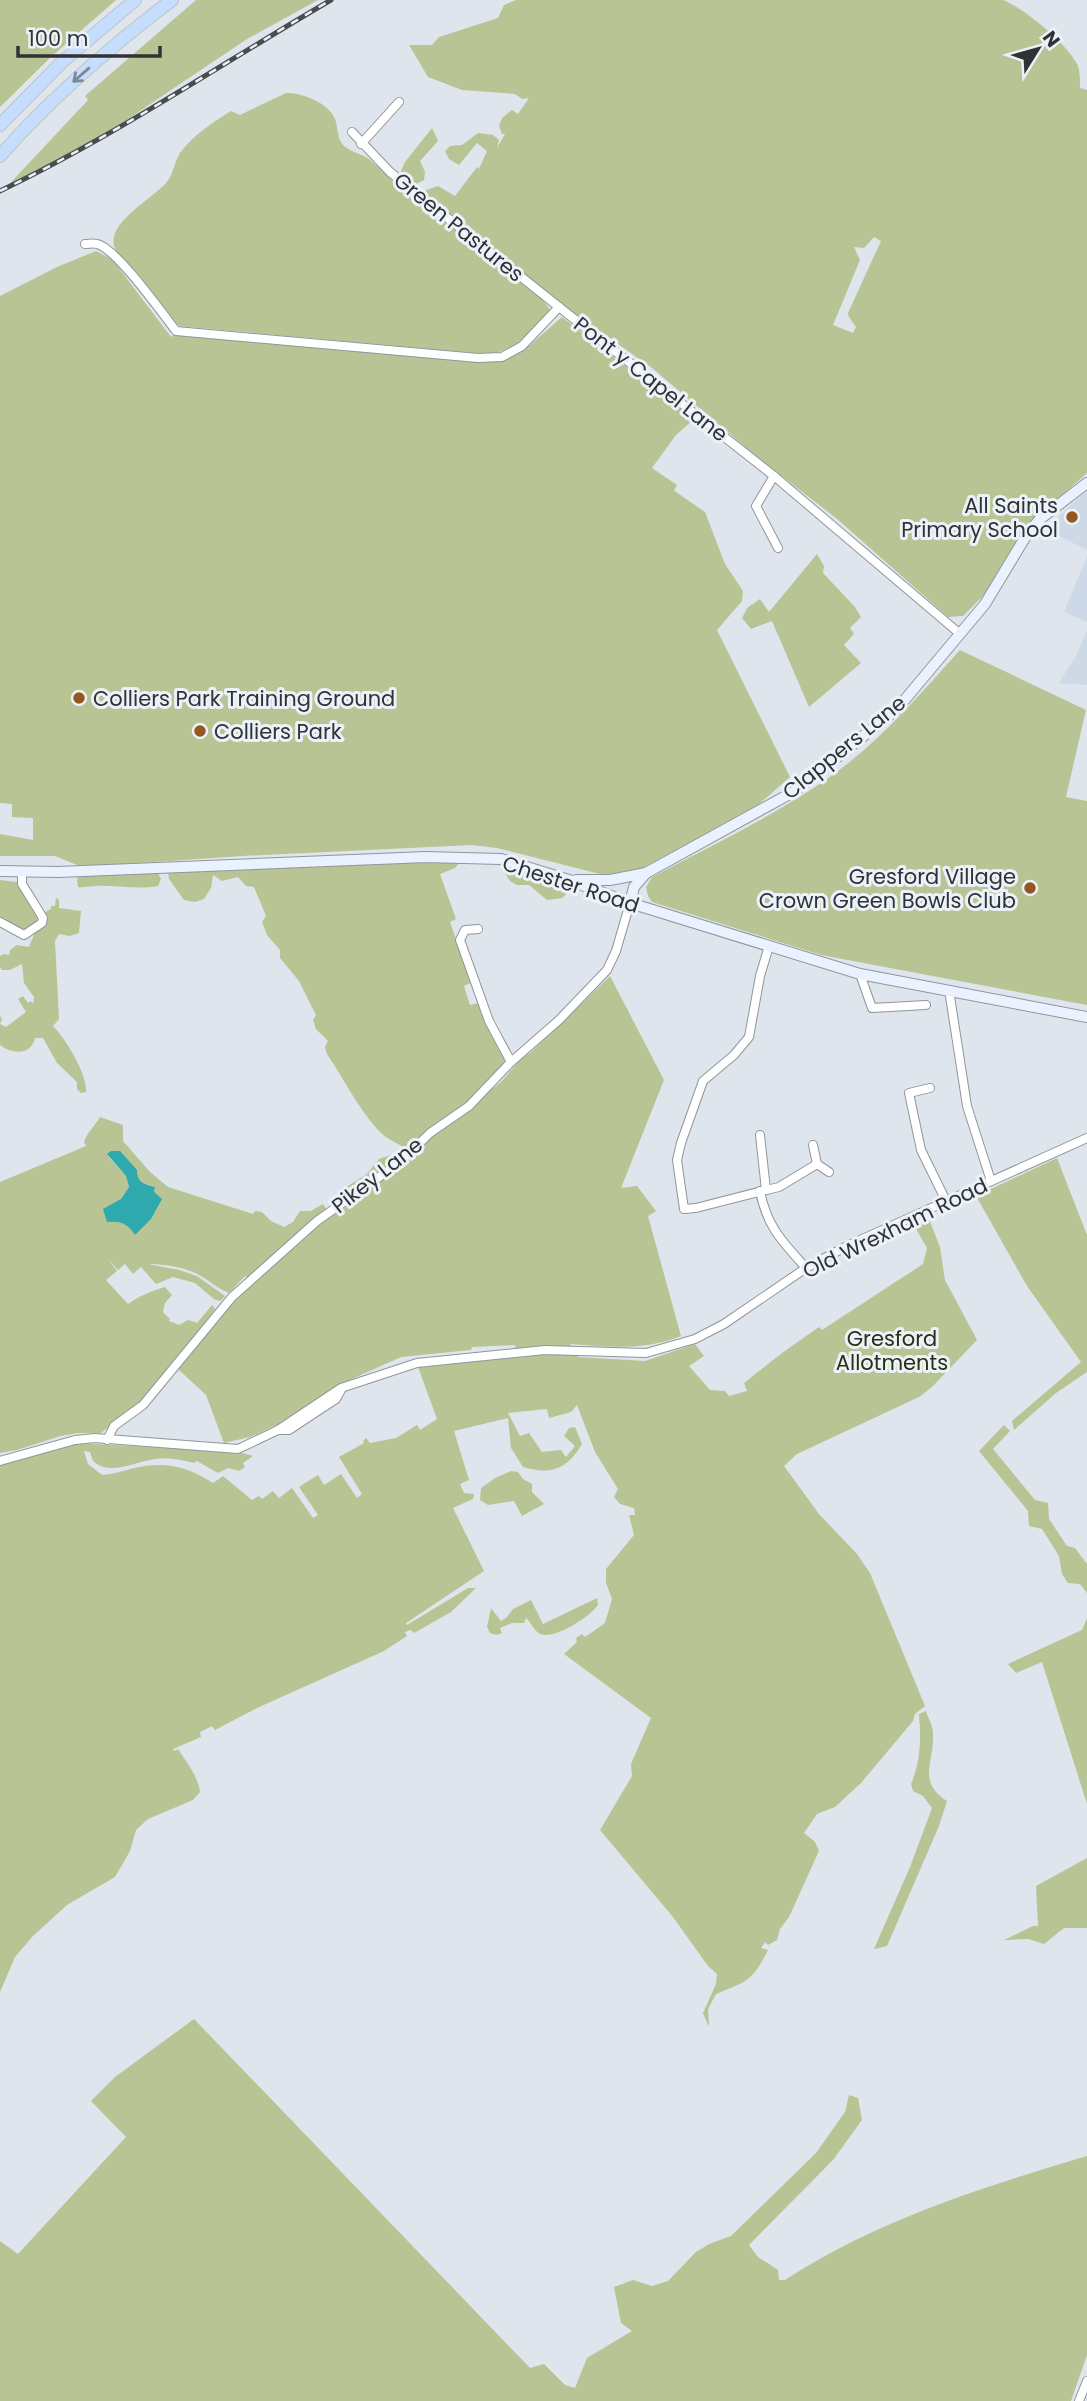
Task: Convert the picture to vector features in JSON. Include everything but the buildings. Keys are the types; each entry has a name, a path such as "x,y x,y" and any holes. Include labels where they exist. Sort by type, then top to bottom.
{"highway":[{"path":"0,125 62,62 135,0"},
{"path":"0,156 29,123 67,87 172,0"}],"main road":[{"name":"Clappers Lane","path":"569,880 610,880 646,873 795,792 897,709 985,604 1040,519 1087,483"},
{"name":"Chester Road","path":"0,871 426,857 501,859 630,903 860,974 1087,1017"},
{"path":"630,903 634,887 646,873"}],"street":[{"path":"361,144 399,102"},
{"name":"Green Pastures","path":"352,132 390,172 559,307"},
{"name":"Pont y Capel Lane","path":"85,244 97,244 106,248 121,262 176,331 478,358 502,357 522,346 559,307 774,476 958,633"},
{"path":"774,476 756,506 778,548"},
{"path":"0,922 24,934 41,923 43,918 22,884 22,872"},
{"name":"Pikey Lane","path":"107,1440 114,1426 143,1405 232,1297 317,1221 399,1163 430,1133 469,1106 511,1062 559,1020 607,970 616,951 630,903"},
{"path":"478,929 465,930 460,940 489,1021 511,1062"},
{"path":"769,946 760,976 749,1037 734,1055 702,1081 681,1143 677,1160 684,1209 779,1187 817,1164"},
{"path":"860,974 872,1008 926,1005"},
{"path":"949,990 967,1106 991,1181"},
{"path":"930,1088 909,1093 921,1150 947,1203"},
{"path":"760,1135 765,1213 774,1229 806,1268"},
{"name":"Old Wrexham Road","path":"0,1461 75,1440 238,1449 278,1430 341,1388 417,1363 545,1350 646,1353 695,1339 724,1324 806,1268 865,1237 947,1203 1087,1138"},
{"path":"813,1145 817,1164 829,1172"},
{"path":"1079,2401 1087,2381"}],"shaded area":[{"name":"All Saints Primary School","path":"1087,491 1087,550 1045,529"},
{"name":"All Saints Primary School","path":"1087,556 1087,622 1064,612"},
{"path":"1087,630 1087,685 1059,683 1077,654"}],"green space":[{"path":"0,0 116,0 52,56 0,107"},
{"path":"196,0 318,0 247,39 128,119 1,193 88,100 85,96"},
{"path":"516,0 1003,0 1045,28 1073,57 1079,68 1080,88 1087,90 1087,473 1032,522 990,589 963,616 948,617 836,518 756,456 652,368 567,308 421,192 438,186 455,196 477,167 479,169 487,151 477,143 459,165 449,159 445,151 450,146 462,145 478,133 493,135 499,140 497,148 505,134 502,134 499,126 502,118 512,110 518,114 529,98 522,99 515,94 462,90 428,77 409,45 432,45 439,37 498,18 504,5","holes":["874,237 881,241 848,313 856,327 853,333 833,325 860,260 854,247 864,248"]},
{"path":"286,93 321,103 332,113 343,145 370,160 415,201 508,270 541,298 550,310 515,344 487,354 189,327 172,321 115,249 114,239 118,228 166,183 180,153 204,129 231,111 240,115"},
{"path":"432,128 438,141 420,161 425,172 424,180 416,184 405,181 400,173 405,162"},
{"path":"96,251 112,259 171,337 176,333 458,360 503,361 523,351 562,317 694,419 676,435 652,468 677,485 674,490 676,492 705,512 725,564 743,591 742,601 717,630 790,777 757,806 646,866 632,872 604,875 497,848 472,845 82,867 55,856 0,856 0,834 33,840 33,818 12,817 12,804 0,803 0,296"},
{"path":"817,554 824,566 823,573 861,617 850,628 854,634 844,645 861,663 809,707 772,621 751,629 742,618 747,608 760,599 769,612"},
{"path":"960,650 1086,710 1066,797 1087,801 1087,1005 821,955 652,902 646,887 652,877 770,814 838,771 887,729"},
{"name":"Gresford Allotments","path":"435,860 459,863 455,868 440,874 456,919 450,922 471,983 464,986 470,1005 478,1003 505,1064 476,1093 492,1089 499,1083 610,976 664,1080 621,1188 637,1186 656,1211 648,1216 681,1336 640,1346 570,1344 578,1357 645,1361 695,1344 704,1356 689,1366 710,1390 725,1391 729,1396 747,1391 744,1383 782,1353 819,1327 822,1330 923,1264 927,1248 915,1227 929,1219 940,1247 945,1280 977,1340 919,1397 797,1454 784,1466 819,1514 857,1554 870,1573 925,1706 915,1714 913,1721 861,1783 835,1807 817,1814 804,1833 815,1842 819,1851 789,1917 780,1929 777,1940 768,1945 765,1942 761,1948 768,1950 753,1975 716,1994 708,2009 709,2027 703,2013 716,1984 717,1974 600,1830 632,1776 631,1764 651,1718 564,1654 577,1642 576,1638 582,1634 585,1637 605,1623 612,1599 606,1583 606,1569 634,1535 629,1515 635,1515 634,1508 620,1504 614,1497 618,1489 595,1452 577,1405 571,1412 549,1418 547,1409 508,1413 520,1436 529,1433 542,1452 561,1450 566,1457 575,1446 564,1436 569,1428 575,1427 582,1444 564,1465 550,1470 523,1467 511,1448 508,1418 454,1431 469,1480 460,1484 464,1493 474,1494 473,1499 453,1508 484,1571 406,1623 407,1625 468,1588 476,1588 451,1612 414,1633 410,1630 405,1632 407,1636 384,1651 257,1708 215,1730 212,1726 200,1732 201,1737 173,1749 178,1749 197,1780 200,1792 193,1800 148,1819 136,1830 130,1851 115,1877 67,1905 33,1936 15,1957 0,1992 0,1464 79,1443 238,1452 253,1456 243,1463 245,1467 239,1471 228,1468 218,1473 197,1461 194,1463 166,1458 107,1468 93,1461 90,1452 84,1451 88,1464 102,1475 145,1466 175,1466 194,1472 213,1483 223,1476 252,1500 259,1496 262,1499 273,1491 279,1498 292,1488 313,1518 318,1515 299,1487 318,1475 324,1485 341,1474 357,1498 362,1494 339,1457 364,1443 366,1438 370,1443 396,1438 417,1425 420,1430 437,1419 418,1367 518,1357 515,1345 472,1347 471,1350 401,1357 334,1387 278,1424 250,1437 224,1443 206,1395 178,1369 224,1312 255,1281 245,1276 229,1293 187,1270 148,1264 197,1276 225,1296 220,1301 195,1283 173,1277 156,1284 141,1267 133,1274 125,1264 118,1270 108,1259 117,1271 106,1280 128,1304 165,1287 172,1295 165,1303 163,1312 169,1321 179,1325 188,1320 197,1323 212,1305 215,1309 142,1401 101,1433 61,1436 0,1453 0,1182 86,1146 85,1138 100,1117 123,1125 123,1141 150,1172 168,1187 253,1214 255,1211 262,1212 271,1221 284,1227 293,1222 300,1211 311,1211 323,1204 331,1217 346,1207 337,1203 340,1191 367,1174 379,1159 391,1155 407,1163 414,1155 378,1130 327,1054 325,1047 328,1041 316,1029 313,1020 316,1015 299,981 280,958 280,950 267,935 262,922 266,916 254,887 246,886 238,877 222,881 213,875 211,888 204,899 195,902 184,900 169,879 168,872 303,868 313,864","holes":["107,1155 140,1183 155,1187 135,1235 129,1226 120,1221 121,1199 129,1187 126,1176"]},
{"path":"502,869 557,884 568,892 562,898 547,900 529,885 517,885 510,881"},
{"path":"158,873 161,879 158,886 150,887 78,887 77,879 80,875"},
{"path":"0,880 17,882 37,912 38,918 31,926 21,930 0,918"},
{"path":"56,898 59,900 59,908 81,911 79,933 70,936 59,934 55,941 59,1019 53,1026 80,1067 86,1092 81,1093 77,1089 77,1082 57,1063 43,1038 35,1038 30,1048 20,1052 0,1045 0,1024 6,1027 26,1012 18,999 23,996 28,1003 31,1001 33,1004 34,997 24,983 22,964 10,970 2,970 0,956 9,955 10,950 17,945 29,947 43,913 55,906"},
{"path":"1057,1158 1087,1235 1087,1372 1056,1393 1014,1430 1012,1421 1081,1362 1027,1286 976,1196"},
{"path":"1004,1425 1010,1431 993,1449 1035,1500 1048,1503 1049,1519 1067,1546 1075,1548 1087,1564 1087,1593 1080,1584 1068,1583 1062,1574 1059,1556 1042,1529 1029,1526 1028,1511 979,1451"},
{"path":"511,1471 518,1472 532,1484 532,1492 544,1504 522,1516 514,1501 488,1505 480,1500 481,1488"},
{"path":"597,1598 598,1605 588,1615 554,1634 540,1634 526,1618 524,1623 512,1623 500,1628 502,1633 497,1635 490,1633 487,1627 491,1608 501,1621 513,1609 531,1600 543,1624"},
{"path":"1087,1618 1087,1804 1042,1662 1016,1673 1008,1664 1082,1630"},
{"path":"926,1711 933,1733 929,1778 938,1794 947,1801 939,1826 887,1946 874,1949 932,1808 923,1796 913,1791 911,1784 920,1749 919,1714"},
{"path":"1087,1858 1087,1928 1064,1928 1044,1944 1028,1939 1004,1940 1038,1926 1036,1886"},
{"path":"194,2019 530,2368 544,2364 565,2385 575,2388 587,2358 632,2331 621,2323 614,2287 633,2280 652,2286 668,2281 696,2252 731,2236 816,2153 845,2112 849,2095 858,2098 862,2120 833,2160 749,2245 758,2257 778,2270 779,2280 785,2280 821,2258 894,2222 1008,2180 1087,2156 1087,2355 1071,2401 0,2401 0,2241 18,2254 126,2137 91,2101 115,2077"}],"water":[{"path":"120,1151 137,1170 140,1180 155,1187 154,1192 162,1199 151,1219 135,1235 123,1224 107,1222 103,1209 121,1199 129,1187 126,1176 107,1154"}],"railway":[{"path":"0,191 85,147 331,0"}],"place":[{"name":"All Saints Primary School","path":"1072,517"},
{"name":"Colliers Park Training Ground","path":"79,698"},
{"name":"Colliers Park","path":"200,731"},
{"name":"Gresford Village Crown Green Bowls Club","path":"1030,888"}]}
